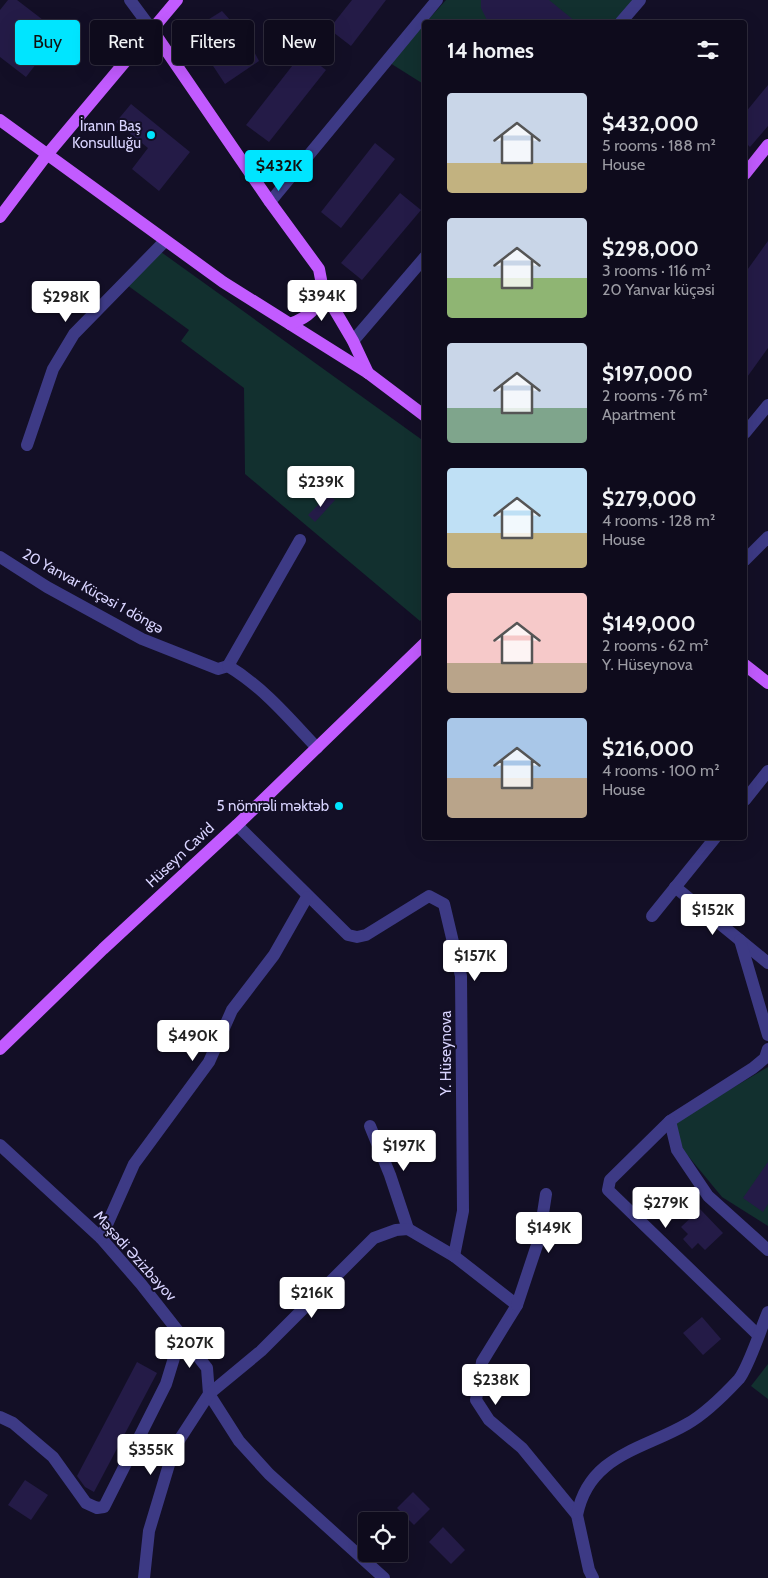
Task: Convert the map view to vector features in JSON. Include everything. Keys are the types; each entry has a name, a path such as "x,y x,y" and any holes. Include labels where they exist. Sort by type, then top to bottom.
{"main road":[{"path":"161,20 177,0"},
{"path":"162,45 270,202 319,269 323,290 353,341 368,373"},
{"path":"0,217 46,156 123,65"},
{"path":"0,120 46,156 222,282 368,373 422,414"},
{"path":"747,171 768,145"},
{"path":"290,324 311,313 318,304 323,290"},
{"name":"Hüseyn Cavid","path":"0,1049 103,949 237,825 422,646"},
{"path":"747,666 768,682"}],"street":[{"path":"130,0 144,20"},
{"path":"270,202 437,0"},
{"path":"623,20 640,0"},
{"path":"27,445 53,369 74,334 166,241"},
{"path":"353,341 422,260"},
{"path":"747,430 768,404"},
{"path":"747,558 768,537"},
{"path":"300,540 228,666 246,676 268,696 317,748"},
{"name":"20 Yanvar Küçəsi 1 döngə","path":"0,557 47,587 142,640 218,669 228,666"},
{"path":"747,797 768,771"},
{"name":"Y. Hüseynova","path":"237,825 348,936 366,935 429,896 444,904 461,976 463,1211 454,1256"},
{"path":"652,916 713,840"},
{"path":"676,887 768,964"},
{"path":"101,1238 134,1164 209,1062 232,1010 274,955 307,896"},
{"path":"740,940 768,1034"},
{"path":"758,1335 608,1190 610,1180 670,1121 753,1068 765,1058 768,1049"},
{"path":"670,1121 677,1150 708,1196 768,1250"},
{"path":"370,1126 390,1175 408,1229"},
{"name":"Məşədi Əzizbəyov","path":"0,1145 101,1238 141,1284 207,1368 209,1394 238,1441 268,1474 384,1578"},
{"path":"546,1194 539,1239 517,1305 482,1362 476,1400 489,1420 522,1448 577,1515 589,1570 593,1578"},
{"path":"144,1578 149,1531 174,1448 209,1394 261,1351 374,1238 396,1230 408,1229 454,1256 517,1305"},
{"path":"577,1515 585,1489 603,1469 623,1453 688,1424 740,1377 768,1312"},
{"path":"0,1417 13,1424 53,1457 86,1503 97,1508 104,1507 166,1384 181,1335"}],"green space":[{"path":"446,0 643,0 625,20 428,20"},
{"path":"422,27 422,83 390,63"},
{"path":"161,252 422,440 422,619 420,621 245,474 244,388 181,341 189,330 127,285"},
{"path":"768,1067 768,1226 722,1197 665,1128"},
{"path":"768,1364 768,1399 751,1386"}],"building":[{"path":"8,0 17,0 43,20 15,20 15,65 35,65 26,77 0,57 0,10"},
{"path":"352,0 386,0 351,46 334,33 334,23"},
{"path":"481,0 549,0 574,20 487,20 481,8"},
{"path":"222,11 230,20 208,20"},
{"path":"254,51 259,61 254,64"},
{"path":"212,65 253,65 225,84"},
{"path":"293,65 320,65 326,70 269,142 246,125"},
{"path":"768,85 768,126 750,147 747,144 747,111"},
{"name":"İranın Baş Konsulluğu","path":"131,104 190,152 159,191 132,169 148,148 116,122"},
{"path":"375,143 395,159 341,228 321,212"},
{"path":"400,193 421,210 362,280 341,263"},
{"path":"768,241 768,348 747,377 747,270"},
{"path":"329,494 335,500 315,522 308,515"},
{"path":"768,1162 768,1204 763,1212 743,1198"},
{"path":"700,1209 723,1233 705,1250 698,1243 692,1249 683,1239 688,1234 681,1227"},
{"path":"702,1317 721,1339 703,1355 683,1333"},
{"path":"137,1362 157,1373 94,1492 85,1487 77,1476"},
{"path":"25,1480 48,1495 31,1520 8,1505"},
{"path":"413,1492 430,1509 414,1525 408,1519 408,1512 401,1512 397,1508"},
{"path":"443,1527 465,1550 451,1564 429,1542"}],"place":[{"name":"İranın Baş Konsulluğu","path":"151,135"},
{"name":"5 nömrəli məktəb","path":"339,806"}]}
